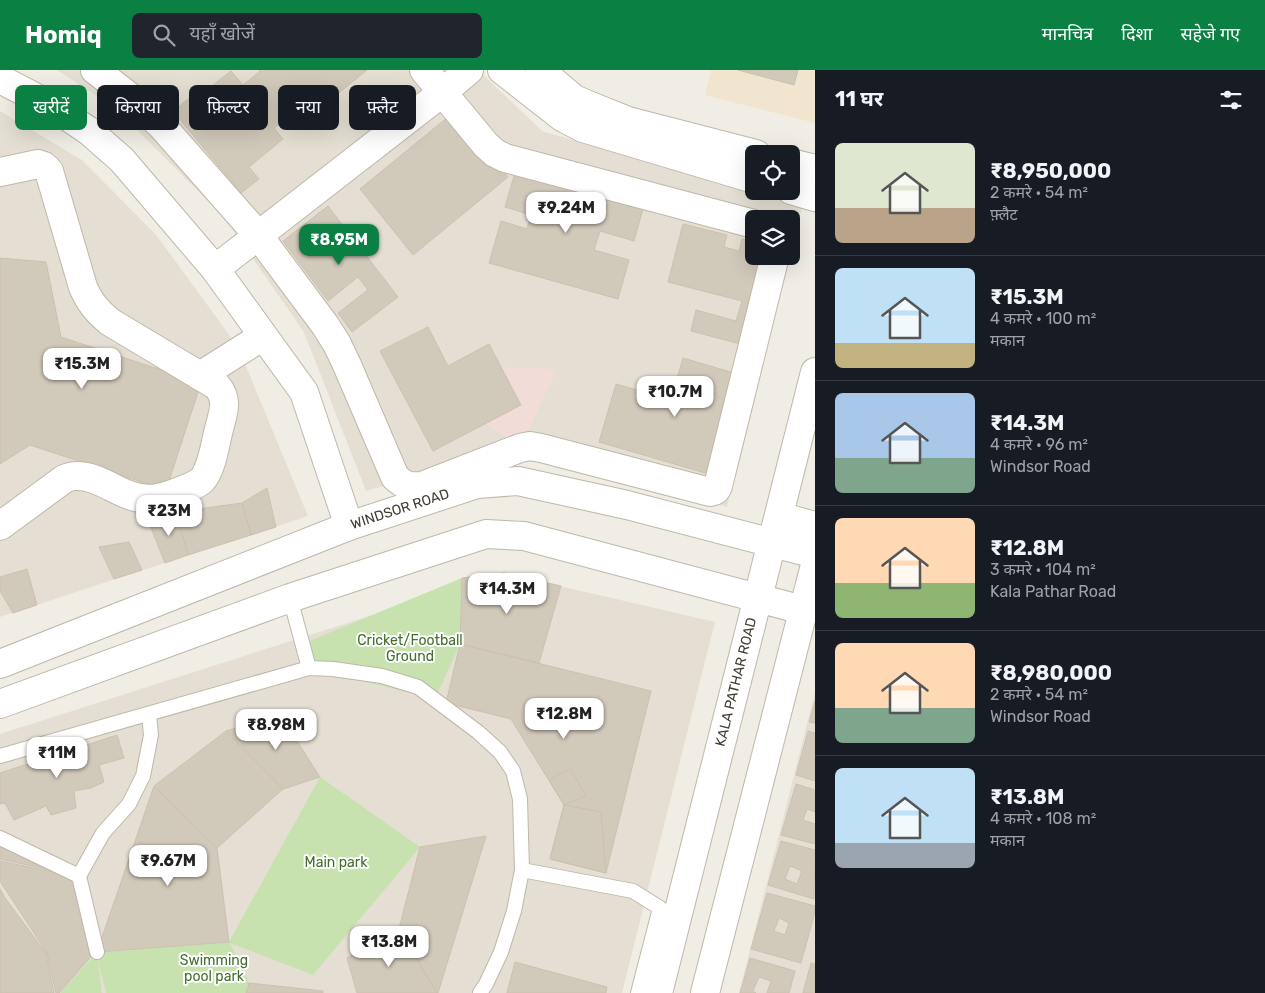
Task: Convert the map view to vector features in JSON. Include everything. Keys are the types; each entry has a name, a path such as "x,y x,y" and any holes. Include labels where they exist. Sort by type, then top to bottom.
{"street":[{"path":"96,70 161,125 258,235 337,344 348,365 395,476 403,484 412,487 422,486 520,448 530,446 714,492 717,490 773,265"},
{"path":"424,70 486,145 495,153 505,158 745,222"},
{"path":"215,268 469,70"},
{"path":"502,70 562,117 583,128 745,176"},
{"path":"540,70 574,99 628,121 745,151"},
{"path":"0,79 52,106 89,131 116,154 215,268 304,392 349,526"},
{"path":"0,172 38,164 44,166 49,171 83,287 97,311 110,322 216,386 222,392 224,400 224,412 209,467 202,480 190,487 158,499 145,499 88,478 75,476 64,479 0,526"},
{"path":"800,165 815,169"},
{"path":"800,193 815,197"},
{"path":"200,376 263,336"},
{"name":"KALA PATHAR ROAD","path":"658,993 669,911 758,598 815,372"},
{"name":"WINDSOR ROAD","path":"0,664 349,526 477,484 518,481 627,505 815,554"},
{"path":"779,516 815,526"},
{"path":"0,704 290,598 486,534 524,536 803,610"},
{"path":"705,993 815,565"}],"lane":[{"path":"290,598 309,668"},
{"path":"0,756 309,668 333,669 382,676 418,688 478,732 500,752 513,771 520,799 522,870 514,910 501,952 480,993"},
{"path":"97,952 79,876 103,833 129,804 143,776 151,735 149,714"},
{"path":"0,838 79,876"},
{"path":"522,870 633,891 669,911 638,993"}],"shaded area":[{"path":"57,70 478,70 542,131 745,190 745,200 778,200 802,207 800,215 800,210 745,210 745,265 788,265 727,507 520,448 366,491 304,332 224,217 137,130 179,130 179,85 97,85 97,96 87,90 87,85 80,85"},
{"path":"711,70 815,70 815,123 705,95"},
{"path":"0,111 15,120 15,130 32,130 82,160 157,236 238,347 308,516 0,617"},
{"path":"435,365 557,369 520,448 467,409"},
{"path":"504,573 715,622 622,993 0,993 0,734"},
{"path":"815,692 815,993 739,993"}],"green space":[{"name":"Cricket/Football Ground","path":"462,578 460,644 435,699 309,668 302,644"},
{"name":"Main park","path":"320,777 420,847 313,975 230,943 249,983 246,993 106,993 98,960 102,993 60,993 97,952 229,942"}],"building":[{"path":"367,70 339,93 339,85 278,85 278,125 274,128 283,139 249,167 259,179 241,193 179,118 179,106 189,98 189,130 268,130 268,85 243,85 260,71"},
{"path":"738,70 798,70 794,85"},
{"path":"231,71 243,85 213,85"},
{"path":"454,112 508,177 413,255 360,189"},
{"path":"516,169 644,205 634,241 600,231 594,250 629,260 618,299 489,263 501,221 527,229 531,215 505,207"},
{"path":"328,206 398,297 352,332 338,313 368,290 358,277 328,301 283,241"},
{"path":"683,224 727,235 724,247 739,251 742,239 745,240 745,265 773,265 752,347 691,331 696,310 736,321 742,301 668,282"},
{"path":"0,258 46,262 61,337 201,383 166,490 30,445 0,464"},
{"path":"428,327 448,366 489,344 521,405 433,451 380,351"},
{"path":"683,358 741,375 712,475 599,442 616,384 671,400"},
{"path":"267,488 276,527 251,535 242,503"},
{"path":"242,503 251,535 188,555 176,512"},
{"path":"176,512 188,555 165,563 148,520"},
{"path":"129,542 142,570 114,579 99,547"},
{"path":"27,569 37,605 13,613 0,591 0,577"},
{"path":"504,573 561,586 539,663 460,644 462,578"},
{"path":"460,644 651,691 606,873 550,859 564,805 511,719 446,703"},
{"path":"815,701 815,723 809,722"},
{"path":"280,714 320,777 283,789 226,731"},
{"path":"226,731 283,789 217,848 154,786"},
{"path":"808,731 815,733 815,781 796,775"},
{"path":"117,735 124,758 99,765 104,782 91,788 74,791 76,808 51,815 46,806 14,820 5,803 0,804 0,773"},
{"path":"571,769 586,796 564,805 549,780"},
{"path":"796,784 815,790 815,812 807,809 803,820 815,824 815,844 781,835"},
{"path":"154,786 217,848 229,942 97,952"},
{"path":"564,805 601,812 606,873 550,859"},
{"path":"486,836 437,993 399,929 420,847"},
{"path":"0,840 77,876 0,859"},
{"path":"781,841 815,850 814,899 768,885","holes":["790,866 802,871 797,884 785,879"]},
{"path":"0,861 77,877 95,952 59,993 56,993 47,953 0,881"},
{"path":"0,889 46,953 54,993 0,993"},
{"path":"767,893 815,906 801,963 751,949","holes":["779,918 789,923 785,935 774,931"]},
{"path":"399,929 437,993 357,993 347,958"},
{"path":"750,958 795,971 789,993 767,993 771,981 759,977 753,991 756,993 740,993"},
{"path":"515,962 607,987 606,993 507,993"},
{"path":"811,963 815,964 815,993 803,993"},
{"path":"249,983 323,991 323,993 246,993"}],"park label":[{"name":"Swimming pool park","path":"214,968"}]}
